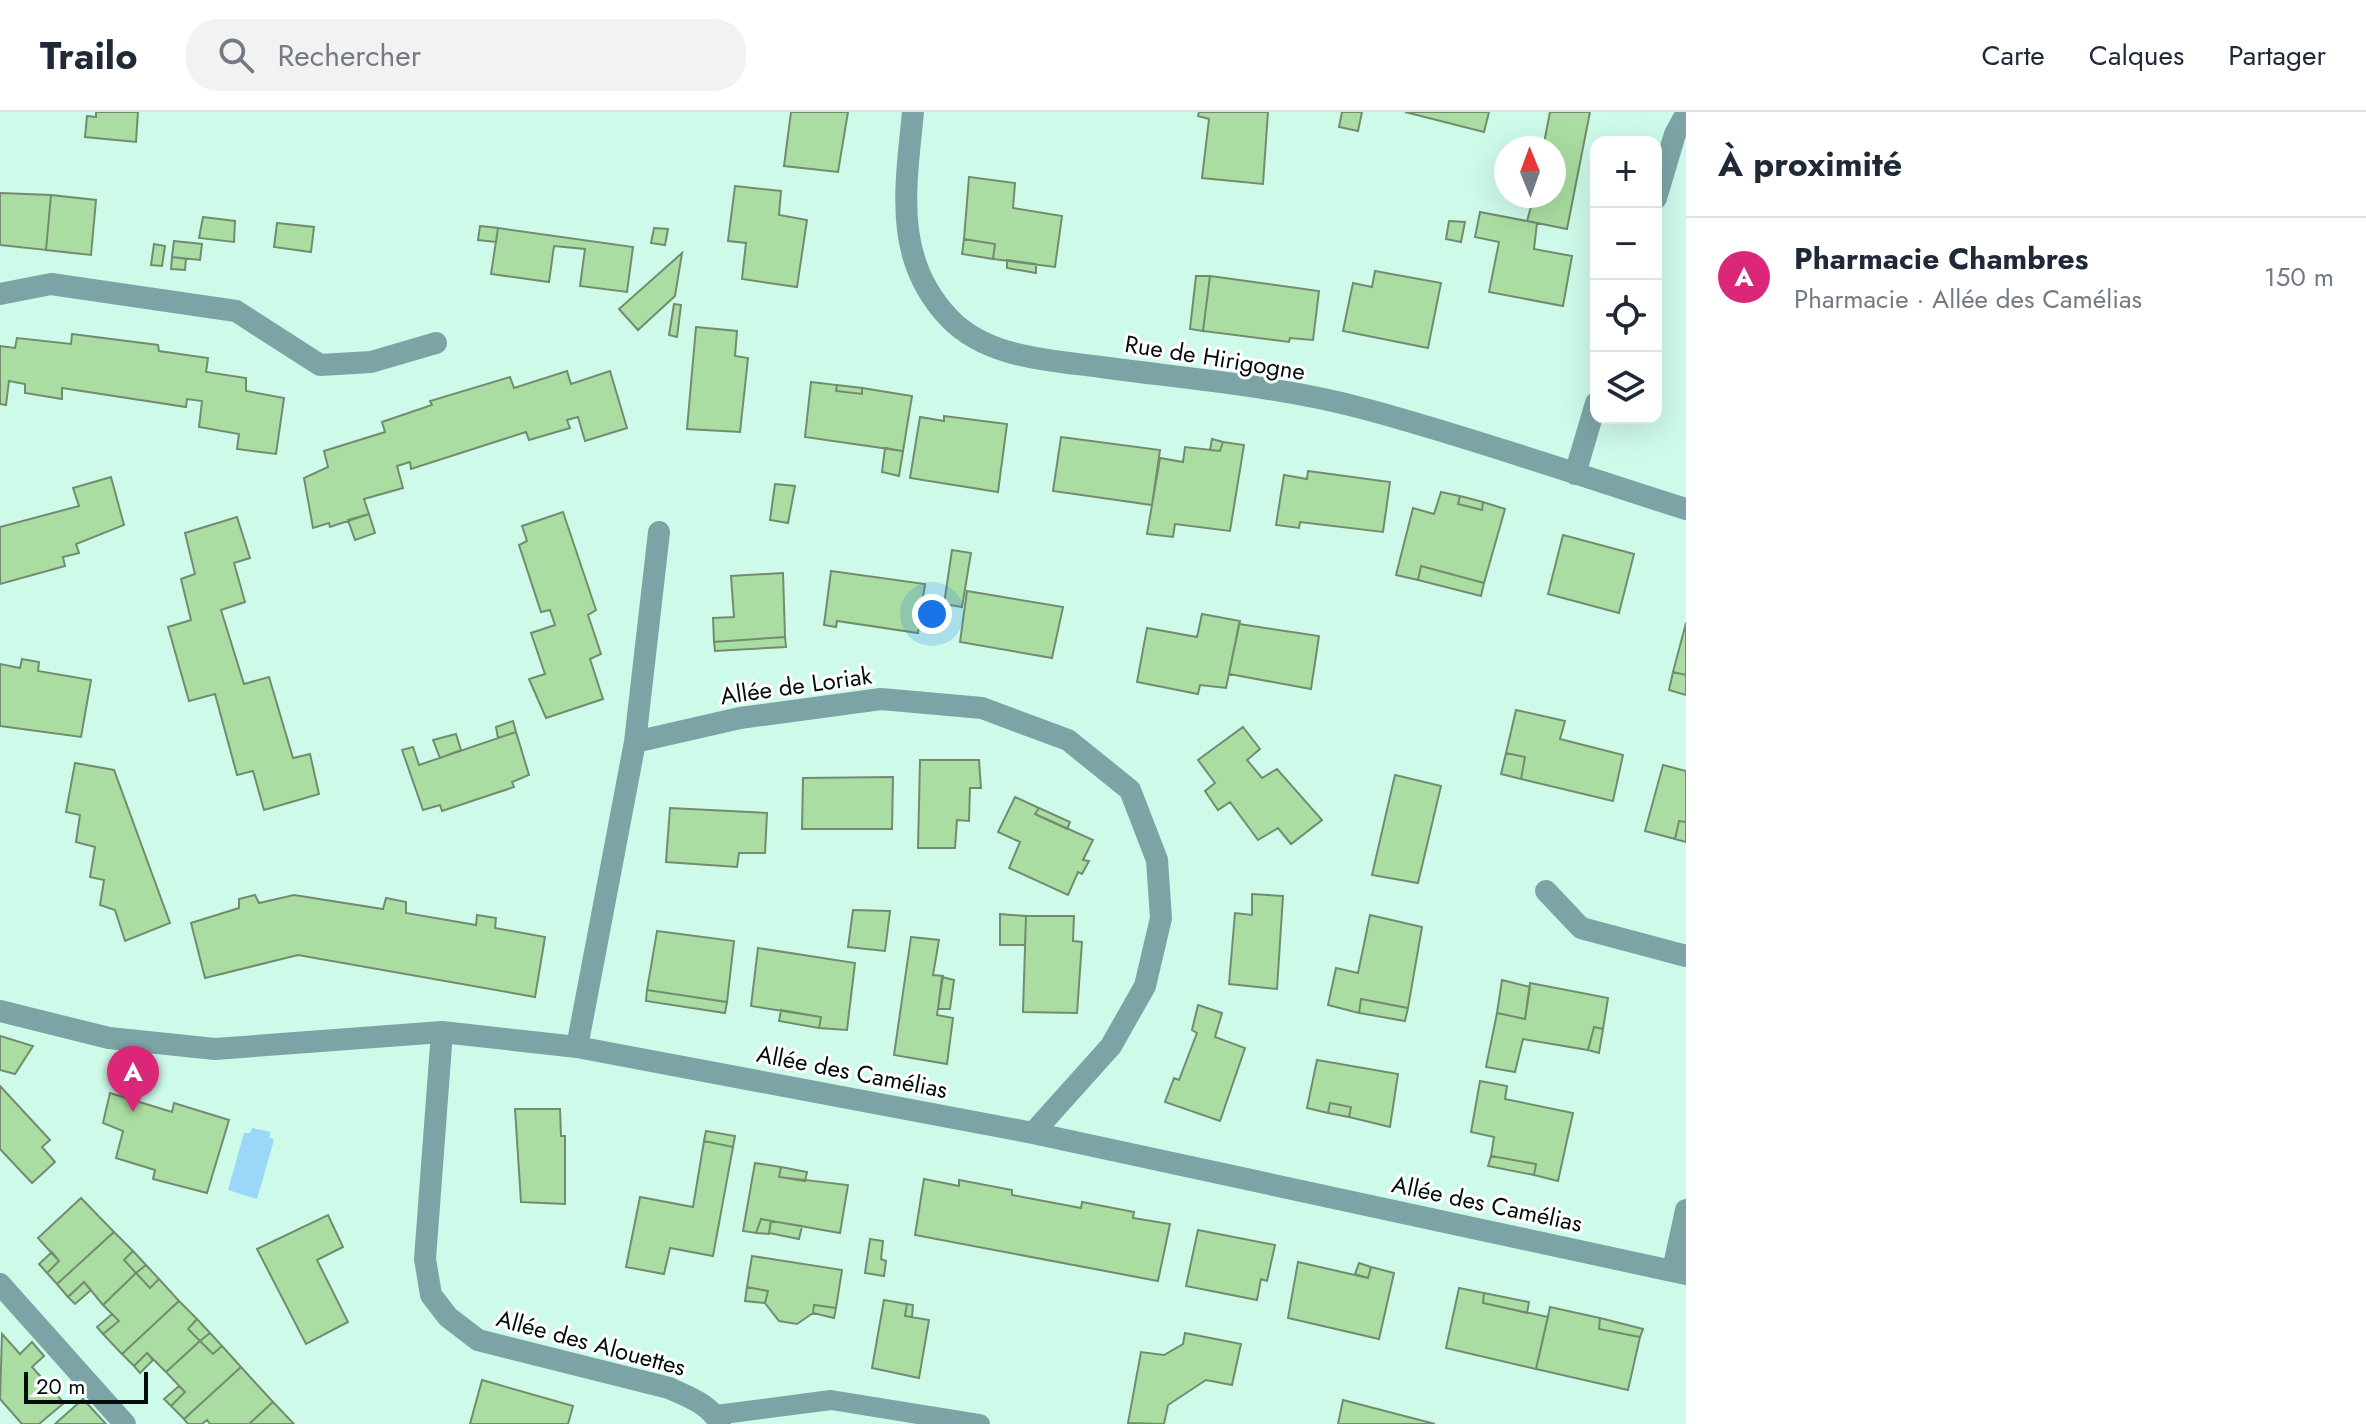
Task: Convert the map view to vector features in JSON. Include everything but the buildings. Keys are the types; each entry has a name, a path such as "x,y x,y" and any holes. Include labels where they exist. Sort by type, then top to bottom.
{"street":[{"name":"Rue de Hirigogne","path":"913,112 904,210 912,251 924,285 949,319 979,341 1018,355 1243,386 1367,409 1686,509"},
{"path":"1662,178 1675,134 1686,114"},
{"path":"0,294 51,284 236,311 320,365 371,362 436,343"},
{"path":"1575,474 1590,423"},
{"path":"577,1047 635,742 659,532"},
{"name":"Allée de Loriak","path":"635,742 740,718 881,699 982,708 1068,740 1130,790 1157,860 1161,918 1145,986 1111,1046 1033,1133"},
{"path":"1546,891 1581,928 1686,956"},
{"name":"Allée des Camélias","path":"0,1011 109,1038 215,1049 442,1032 577,1047 1033,1133 1679,1272"},
{"name":"Allée des Alouettes","path":"442,1032 425,1259 431,1295 448,1317 478,1340 669,1388 696,1400 718,1420"},
{"path":"1679,1272 1686,1210"},
{"path":"0,1284 125,1424"}],"lane":[{"path":"718,1420 831,1400 980,1424"}],"water":[{"path":"252,1128 271,1132 269,1137 274,1140 257,1199 228,1190 244,1133 250,1133"}],"place":[{"name":"Pharmacie Chambres","path":"133,1112"}]}
